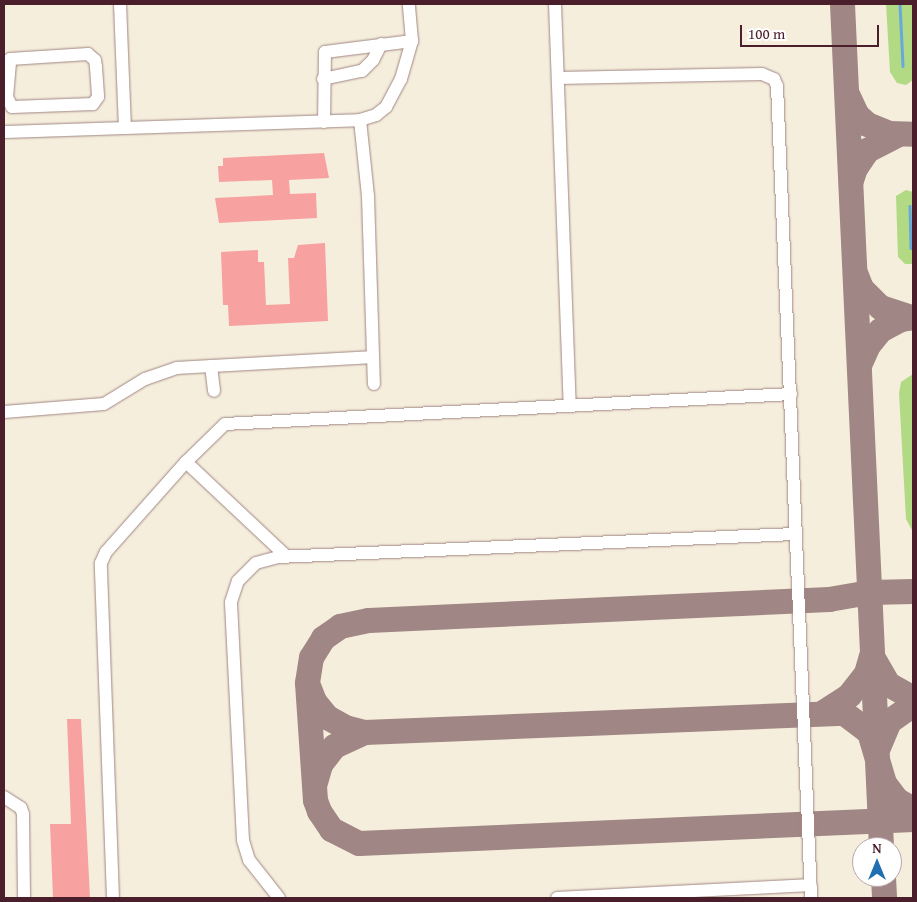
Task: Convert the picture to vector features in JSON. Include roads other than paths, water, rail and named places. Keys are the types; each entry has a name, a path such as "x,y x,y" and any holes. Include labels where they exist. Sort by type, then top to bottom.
{"street":[{"path":"120,4 125,128"},
{"path":"4,132 360,120 376,114 386,107 401,79 412,41 410,4"},
{"path":"554,4 570,404"},
{"path":"324,122 324,52 412,41"},
{"path":"323,79 362,71 373,60 381,44"},
{"path":"88,54 94,60 98,97 89,106 18,108 12,107 8,101 5,83 9,62 13,57 88,54"},
{"path":"557,898 811,892 794,534 791,394 778,97 774,79 762,74 558,78"},
{"path":"360,120 368,196 374,384"},
{"path":"4,412 93,406 108,401 162,372 211,366 373,358"},
{"path":"211,366 214,390"},
{"path":"113,898 100,570 106,552 186,462 221,427 231,422 791,394"},
{"path":"186,462 286,556"},
{"path":"278,898 249,860 244,847 231,602 238,581 247,570 266,559 286,556 794,534"},
{"path":"4,797 21,808 24,814 24,898"}],"waterway":[{"path":"900,4 903,66"},
{"path":"910,206 911,248"}]}
